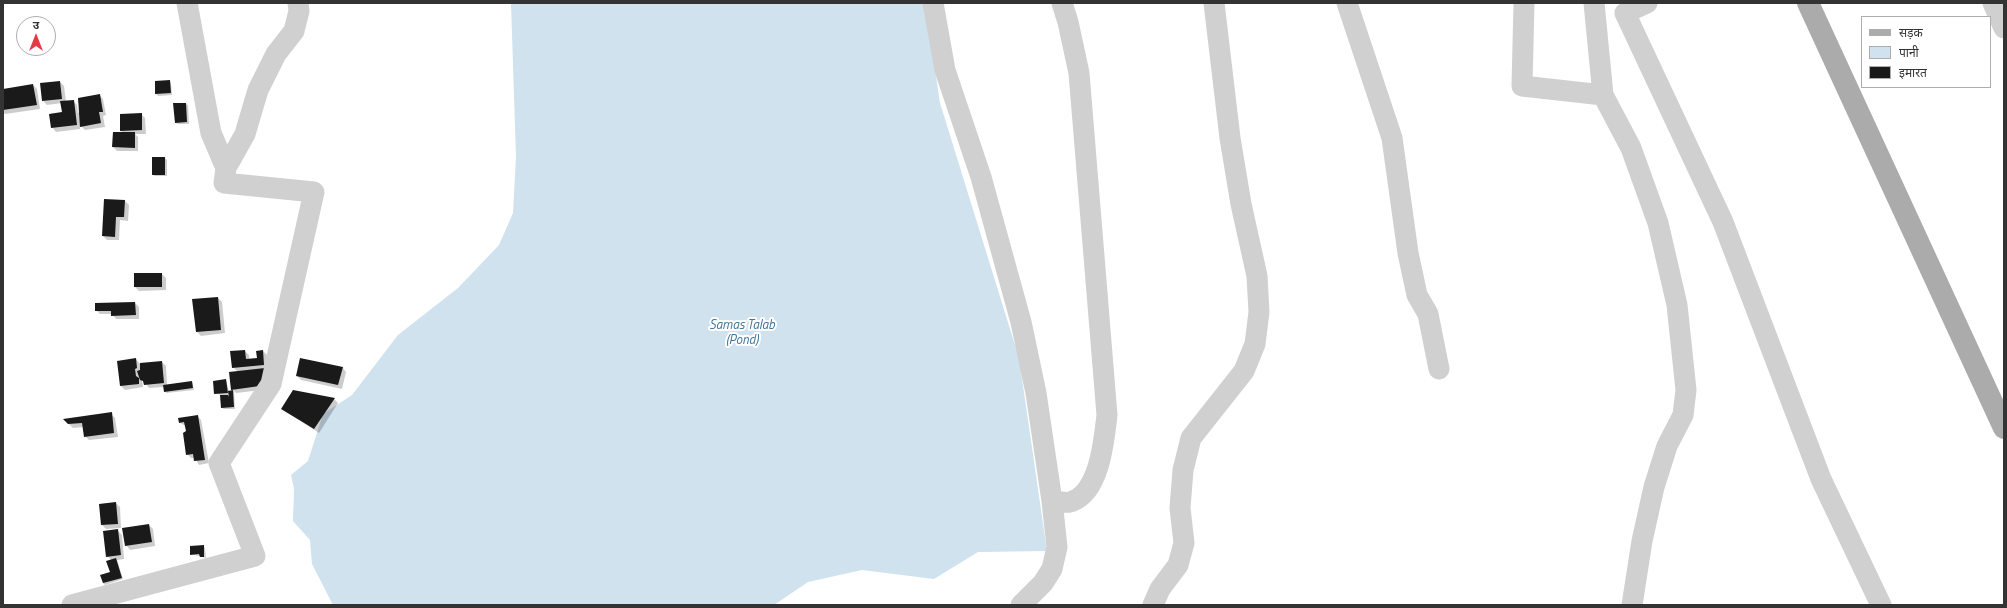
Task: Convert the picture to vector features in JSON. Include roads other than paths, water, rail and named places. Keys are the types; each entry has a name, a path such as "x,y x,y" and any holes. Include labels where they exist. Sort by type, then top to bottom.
{"main road":[{"path":"1808,3 2004,428"}],"street":[{"path":"187,3 211,133 226,168"},
{"path":"72,605 255,556 219,463 271,384 314,192 224,183 226,168 245,134 258,90 276,54 294,31 299,11 298,3"},
{"path":"933,3 945,70 980,177 1021,322 1036,393 1052,501 1057,547 1052,569 1043,582 1021,605"},
{"path":"1052,501 1072,502 1083,495 1094,478 1103,449 1107,415 1079,73 1068,22 1062,3"},
{"path":"1153,605 1160,589 1178,565 1184,543 1180,508 1183,470 1192,438 1244,371 1255,344 1259,312 1257,276 1241,204 1230,138 1214,3"},
{"path":"1347,3 1392,138 1408,253 1417,295 1428,314 1439,369"},
{"path":"1524,3 1522,86 1603,95"},
{"path":"1594,3 1603,95 1632,148 1658,223 1677,305 1686,390 1683,415 1667,446 1654,487 1642,541 1632,605"},
{"path":"1647,3 1625,13 1723,222 1821,480 1881,605"},
{"path":"1993,3 2004,28"}],"water":[{"name":"Samas Talab (Pond)","path":"511,3 925,3 940,103 1019,358 1047,551 978,552 934,579 862,570 808,582 774,605 333,605 312,564 310,540 293,521 294,489 291,475 308,461 323,414 352,395 398,335 458,288 499,245 513,213 516,157"}]}
